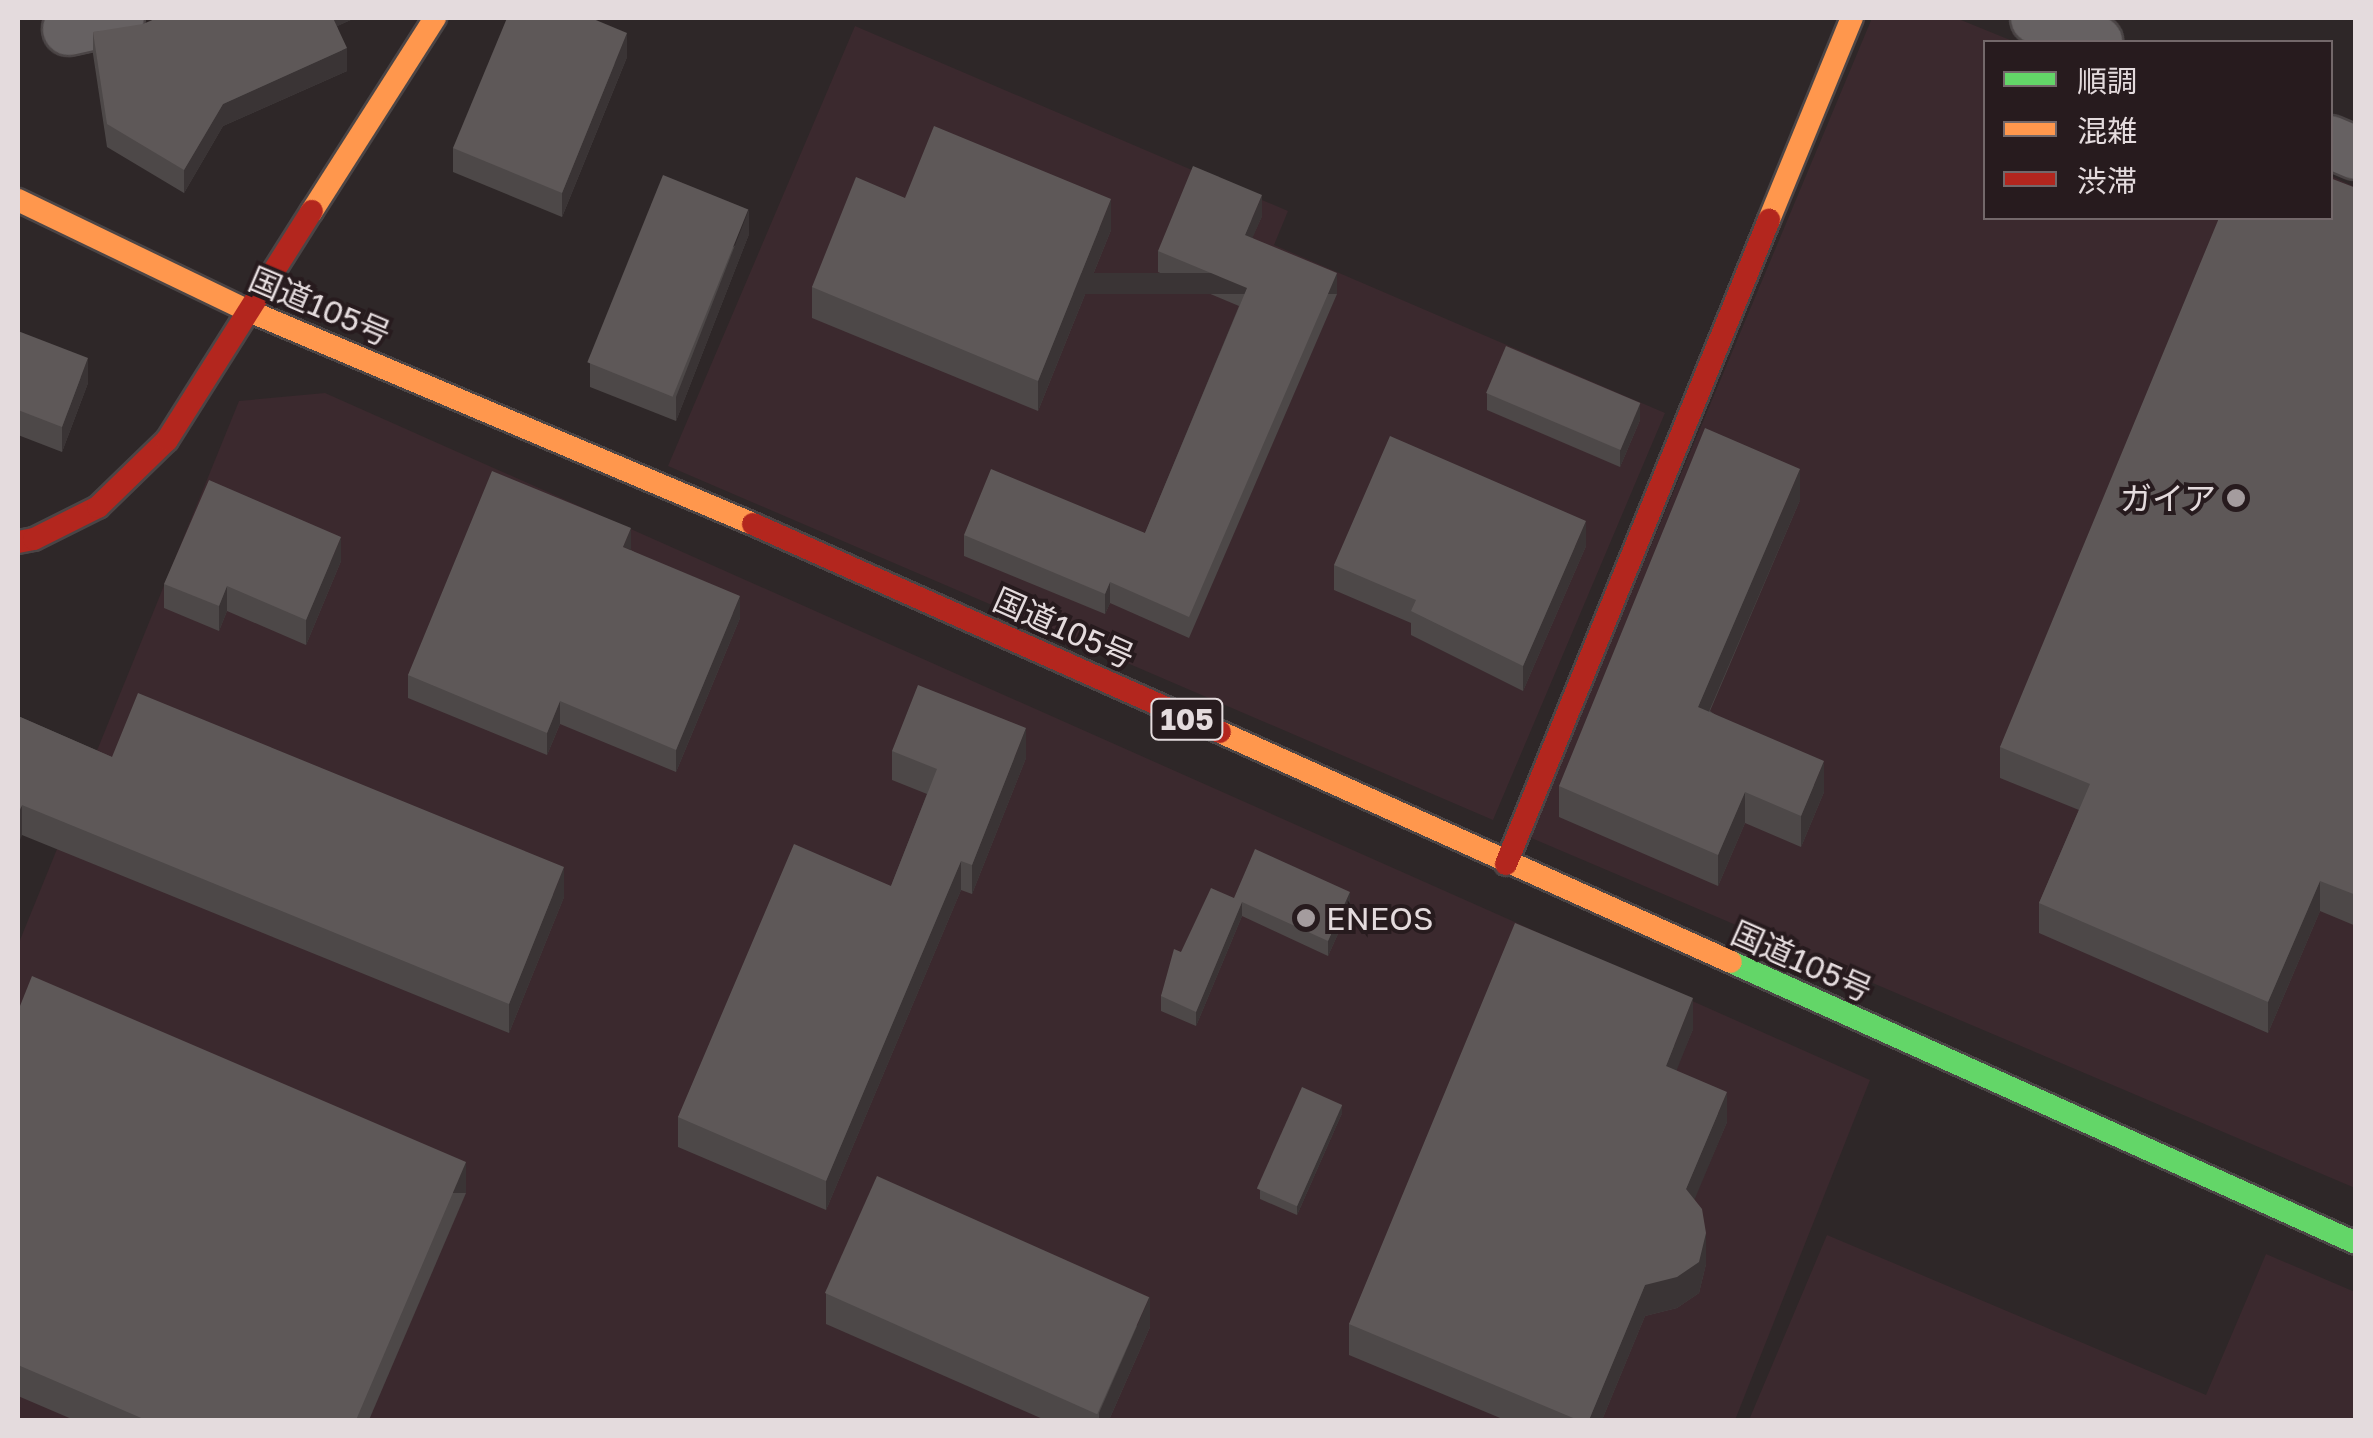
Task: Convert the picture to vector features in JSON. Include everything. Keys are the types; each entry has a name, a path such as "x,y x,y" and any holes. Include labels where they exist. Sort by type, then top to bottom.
{"main road":[{"path":"18,542 34,539 98,508 168,440 435,18"},
{"path":"1506,864 1852,18"},
{"name":"国道105号","path":"18,200 249,312 826,555 2356,1243"}],"street":[{"path":"2037,18 2091,40"}],"shaded area":[{"path":"1872,18 1956,18 2010,40 1983,40 1983,220 2333,220 2333,177 2355,187 2355,1188 1529,837"},
{"path":"855,26 1288,211 1274,245 1665,413 1493,820 668,466"},
{"path":"325,393 1870,1080 1735,1420 18,1420 18,945 239,401"},
{"path":"1827,1235 2206,1395 2266,1254 2355,1292 2355,1420 1749,1420"}],"building":[{"path":"157,18 333,18 347,48 223,104 184,170 107,124 93,32"},
{"path":"507,18 591,18 627,33 562,193 453,148"},
{"path":"934,126 1111,199 1038,381 812,287 856,177 905,198"},
{"path":"1193,166 1262,195 1245,235 1337,273 1189,617 1110,582 1105,594 964,535 991,469 1145,533 1247,288 1158,251"},
{"path":"663,175 748,209 673,397 587,362"},
{"name":"ガイア","path":"2333,179 2356,188 2356,895 2320,881 2268,1002 2039,903 2090,784 2000,747 2218,220 2333,220"},
{"path":"18,331 88,358 62,427 18,410"},
{"path":"1506,346 1640,403 1620,450 1486,393"},
{"path":"1705,428 1800,469 1698,707 1824,761 1801,816 1745,792 1718,855 1559,786"},
{"path":"1390,436 1586,521 1523,666 1411,611 1416,600 1334,565"},
{"path":"492,471 631,528 623,547 740,596 676,750 560,701 547,733 408,675"},
{"path":"209,480 341,537 306,620 227,586 219,606 164,584"},
{"path":"918,685 1026,728 972,865 961,861 826,1181 678,1117 794,844 891,886 937,769 892,751"},
{"path":"138,693 564,867 509,1004 22,805 18,815 18,716 112,757"},
{"path":"1255,849 1350,892 1328,941 1242,902 1196,1012 1161,996 1174,949 1181,952 1211,888 1234,898"},
{"path":"1515,923 1693,998 1666,1066 1727,1092 1686,1189 1702,1209 1706,1233 1699,1262 1677,1277 1645,1285 1589,1420 1578,1420 1349,1324"},
{"path":"32,976 466,1162 356,1420 146,1420 18,1365 18,1011"},
{"path":"1302,1087 1342,1105 1297,1206 1257,1188"},
{"path":"877,1176 1149,1297 1097,1414 825,1293"}],"traffic: fast":[{"path":"1731,962 2356,1243"}],"traffic: slow":[{"path":"312,211 435,18"},
{"path":"1769,220 1852,18"},
{"path":"18,200 249,311 753,524"},
{"path":"1220,732 1731,962"}],"traffic: jam":[{"path":"18,542 34,539 98,507 167,440 312,211"},
{"path":"1506,864 1769,220"},
{"path":"753,524 1220,732"}],"place":[{"name":"ガイア","path":"2236,498"},
{"name":"ENEOS","path":"1306,918"}]}
